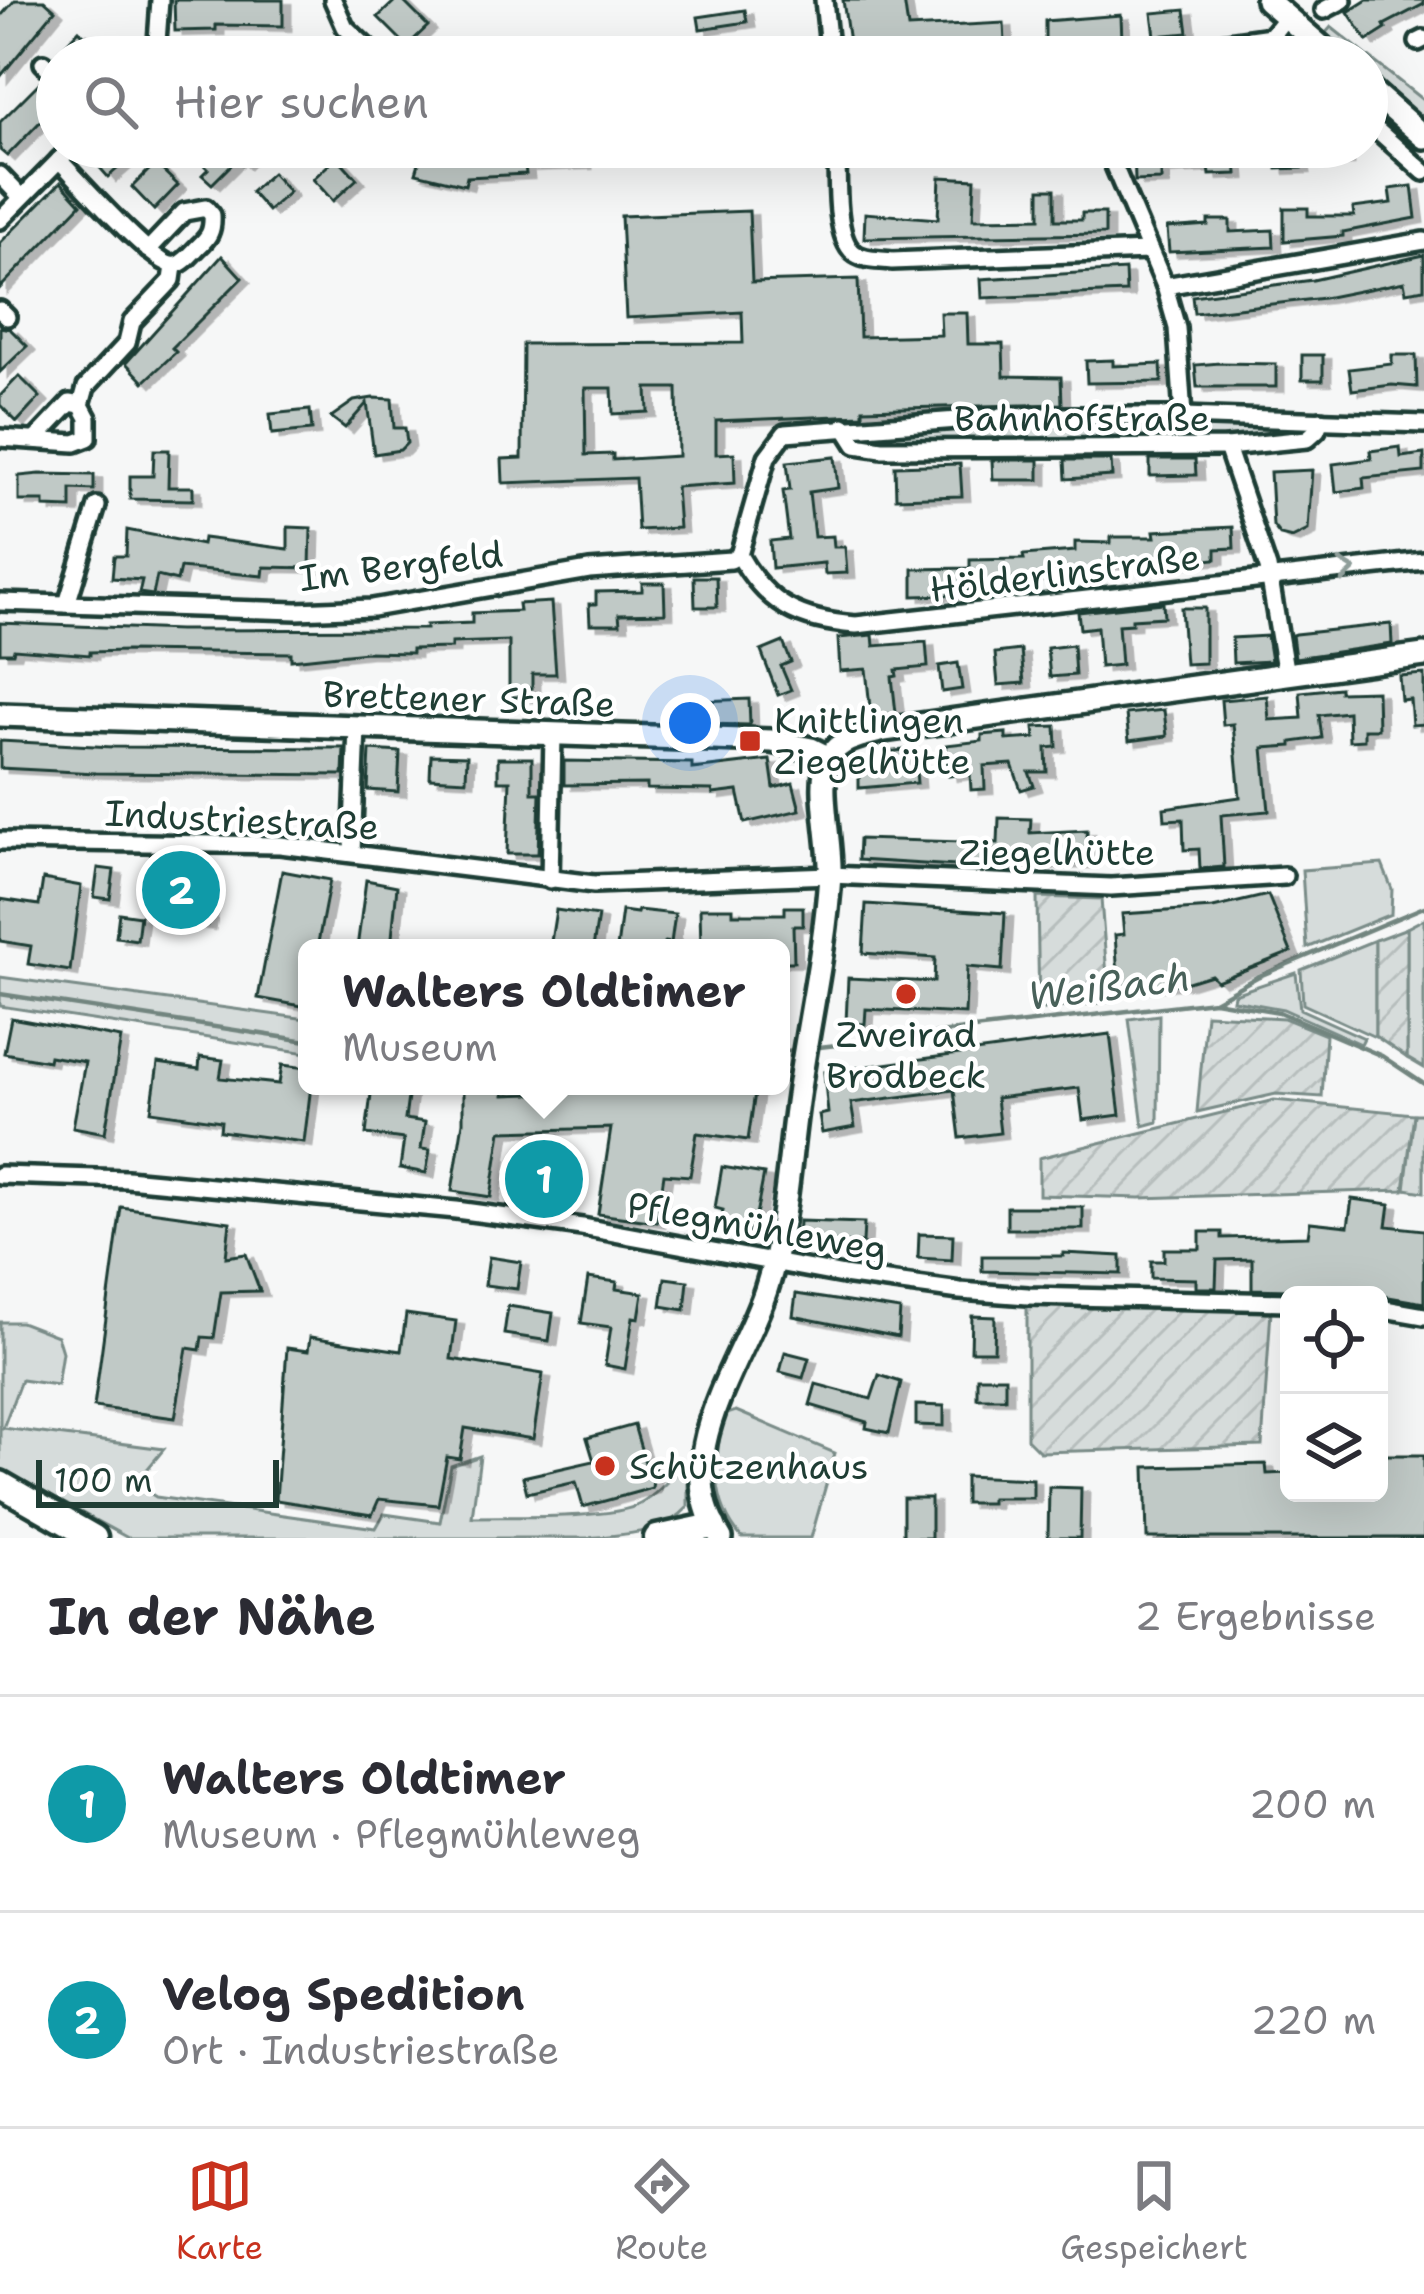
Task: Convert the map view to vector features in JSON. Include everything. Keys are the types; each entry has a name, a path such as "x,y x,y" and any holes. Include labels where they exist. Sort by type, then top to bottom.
{"main road":[{"path":"0,1484 94,1538"},
{"path":"657,1538 717,1532"}],"street":[{"path":"157,36 160,0"},
{"path":"333,0 345,27 355,36"},
{"path":"824,0 828,36"},
{"path":"1267,0 1308,36"},
{"path":"1324,10 1343,0"},
{"path":"1271,36 1286,17"},
{"path":"1388,105 1424,137"},
{"path":"1388,140 1424,172"},
{"path":"0,220 51,168"},
{"path":"79,168 148,250 174,266"},
{"path":"838,168 841,232 850,250 860,257 892,261 1148,251"},
{"path":"1114,168 1166,286 1178,328 1183,416"},
{"path":"0,175 22,197"},
{"path":"0,438 75,443 88,437 82,405 86,387 127,343 132,322 172,280 174,266 208,237 212,215 206,208 184,212 148,250"},
{"path":"1166,286 1424,241"},
{"path":"35,440 61,410 70,404 82,405"},
{"name":"Bahnhofstraße","path":"740,555 767,458 784,433 1011,416 1424,424"},
{"name":"Bahnhofstraße","path":"844,426 856,445 882,449 1227,447 1306,439 1321,420"},
{"path":"1227,447 1270,579 1286,675"},
{"path":"67,604 97,506"},
{"name":"Hölderlinstraße","path":"740,555 766,594 785,608 813,619 856,625 1424,561"},
{"name":"Im Bergfeld","path":"0,602 371,608 589,570 731,560 740,555"},
{"path":"717,1532 701,1479 710,1423 766,1290 773,1262 830,875 825,785 829,758 839,745 884,730 1424,655"},
{"name":"Brettener Straße","path":"0,715 772,741 829,758"},
{"path":"352,852 357,728"},
{"path":"550,880 553,735"},
{"name":"Industriestraße","path":"0,841 280,845 594,884 830,875"},
{"name":"Ziegelhütte","path":"830,875 1111,887 1284,876"},
{"name":"Pflegmühleweg","path":"0,1175 127,1179 456,1210 936,1288 1028,1296 1280,1301"},
{"path":"1388,1310 1424,1316"}],"shaded area":[{"path":"1388,72 1424,101 1424,124 1388,93"},
{"path":"1116,422 1297,427 1297,435 1232,441 883,443 871,441 870,433"},
{"path":"1382,864 1392,889 1391,914 1307,948 1302,870"},
{"path":"1037,897 1101,899 1109,1002 1039,1010"},
{"path":"1424,919 1424,1068 1407,1058 1407,928"},
{"path":"1407,928 1407,1058 1375,1036 1375,940"},
{"path":"1375,940 1375,1037 1303,1004 1301,970"},
{"path":"1296,973 1300,1009 1364,1038 1361,1044 1283,1009 1233,1000 1234,994"},
{"path":"0,977 298,1018 298,1052 0,1006"},
{"path":"1206,1014 1284,1018 1326,1035 1322,1097 1276,1094 1197,1112"},
{"path":"1159,1015 1158,1122 1143,1126 1129,1019"},
{"path":"1274,1100 1414,1114 1404,1190 1140,1198 1039,1195 1039,1158"},
{"path":"1414,1114 1424,1114 1424,1192 1405,1189"},
{"path":"1027,1303 1271,1310 1262,1446 1040,1452 1027,1439"},
{"path":"0,1322 21,1322 57,1336 62,1352 57,1385 21,1380 3,1428 164,1449 135,1484 156,1497 376,1528 384,1514 440,1522 451,1466 480,1456 472,1517 584,1515 640,1504 688,1459 688,1507 655,1528 587,1538 128,1538 0,1468"},
{"path":"736,1411 835,1453 811,1538 742,1538 732,1524 720,1495 717,1463 724,1415"}],"building":[{"path":"15,0 44,0 55,10 0,77 0,17"},
{"path":"174,0 283,0 283,26 216,25 216,30 175,31"},
{"path":"402,0 428,26 418,36 397,36 378,17"},
{"path":"843,0 904,0 908,28 1004,23 1005,36 848,36"},
{"path":"1367,0 1424,0 1375,36 1364,36 1348,12"},
{"path":"745,10 747,22 700,29 698,17"},
{"path":"1185,10 1188,33 1155,36 1152,13"},
{"path":"1121,15 1122,36 1045,36 1045,21"},
{"path":"36,86 36,126 7,156 0,150 0,122"},
{"path":"151,168 160,168 178,185 154,210 132,187"},
{"path":"228,168 212,184 202,175 208,169"},
{"path":"325,168 347,168 357,179 333,201 313,179"},
{"path":"418,168 525,168 526,174 467,177 465,185 416,173"},
{"path":"1135,168 1185,168 1161,169 1161,180 1135,181"},
{"path":"1209,168 1237,168 1237,174 1210,175"},
{"path":"272,173 289,192 268,211 251,192"},
{"path":"940,177 975,179 973,219 1040,218 1040,189 1055,189 1055,220 1082,220 1082,213 1105,213 1105,234 864,238 865,213 938,219"},
{"path":"61,182 81,204 0,288 0,243"},
{"path":"1412,186 1416,218 1343,232 1343,236 1284,241 1284,208 1308,208 1308,216 1354,216 1353,208 1392,203 1390,189"},
{"path":"749,211 752,282 858,279 860,337 941,335 940,313 967,313 968,344 1003,344 1004,376 1061,377 1062,404 863,409 863,415 716,421 716,454 734,453 735,483 676,487 679,528 638,530 635,478 503,483 502,459 522,458 523,344 743,343 742,312 626,318 621,216","holes":["585,388 612,388 613,414 648,412 647,388 677,388 678,456 613,460 613,454 586,455"]},
{"path":"1208,220 1230,220 1230,232 1273,230 1274,247 1169,252 1167,228 1208,225"},
{"path":"1424,255 1424,289 1406,292 1404,282 1324,298 1194,313 1192,296 1313,280"},
{"path":"222,256 242,278 144,382 126,363"},
{"path":"1125,270 1126,292 982,298 981,279"},
{"path":"0,327 10,329 27,346 0,372"},
{"path":"1302,355 1323,355 1323,380 1302,380"},
{"path":"1392,355 1416,355 1417,387 1352,390 1349,369 1392,364"},
{"path":"1113,360 1113,366 1161,364 1162,382 1087,383 1086,361"},
{"path":"1276,364 1276,387 1197,387 1195,365"},
{"path":"19,376 40,397 17,422 0,405 0,396"},
{"path":"392,399 394,428 405,428 407,443 400,450 374,454 367,403 345,428 331,417 354,401"},
{"path":"310,410 312,430 272,434 270,414"},
{"path":"1400,447 1401,457 1424,454 1424,472 1363,478 1364,488 1336,492 1333,464 1371,459 1370,451"},
{"path":"154,450 169,450 168,487 193,487 193,500 130,499 130,476 153,476"},
{"path":"835,457 838,488 809,492 814,537 833,536 834,547 845,547 847,573 825,574 824,563 772,568 770,541 789,539 783,491 790,490 787,462"},
{"path":"1150,459 1195,459 1196,475 1150,476"},
{"path":"992,460 1039,460 1039,480 993,480"},
{"path":"1065,460 1111,460 1112,476 1066,479"},
{"path":"960,464 962,496 896,498 895,466"},
{"path":"1312,470 1308,530 1292,538 1280,535 1273,526 1270,472"},
{"path":"94,475 94,490 71,489 71,508 19,501 19,476"},
{"path":"288,527 311,528 310,568 264,567 263,576 180,568 177,581 157,576 153,595 139,593 142,580 112,578 114,556 126,556 127,530 202,545 203,538 288,549"},
{"path":"1233,527 1234,548 1216,549 1216,559 1098,564 1098,570 1055,568 1056,575 1011,579 1011,589 913,596 913,569 970,568 970,560 1024,559 1023,555 1075,551 1075,542 1111,543 1111,537 1155,537 1154,531"},
{"path":"694,577 716,577 717,607 695,607"},
{"path":"642,583 664,583 665,613 619,614 620,624 590,624 589,604 596,604 596,592 642,591"},
{"path":"551,602 556,674 532,674 527,697 509,697 509,641 291,660 291,653 127,651 90,655 14,649 0,653 0,623 179,630 426,629 426,625 472,623 472,613 519,611 518,604"},
{"path":"1163,603 1164,617 1118,625 1121,665 1100,667 1097,627 1080,629 1078,612"},
{"path":"1181,608 1205,608 1205,663 1185,664"},
{"path":"1391,624 1392,644 1295,658 1292,635"},
{"path":"873,635 874,646 926,642 928,667 896,670 897,676 892,677 896,713 871,717 866,669 840,671 838,638"},
{"path":"1267,636 1271,661 1233,663 1232,638"},
{"path":"783,642 791,662 781,666 791,690 778,695 761,651"},
{"path":"1073,645 1075,675 1050,677 1047,648"},
{"path":"1021,650 1024,683 998,685 995,653"},
{"path":"958,663 962,689 942,692 939,666"},
{"path":"1424,674 1424,724 1412,725 1410,699 1401,700 1399,676"},
{"path":"1340,688 1340,692 1377,691 1378,729 1364,729 1364,740 1349,741 1348,712 1319,715 1322,738 1263,748 1269,811 1221,815 1224,867 1200,869 1199,849 1184,850 1183,819 1165,820 1164,808 1240,797 1233,724 1223,725 1221,700 1267,696 1269,720 1302,718 1300,692"},
{"path":"749,699 750,725 703,724 702,701"},
{"path":"1164,710 1167,736 1129,741 1126,714"},
{"path":"1056,726 1057,747 1046,748 1047,772 1029,772 1034,786 1021,790 1012,764 984,766 985,789 971,790 970,773 949,776 946,745 1006,733 1006,740 1035,738 1034,727"},
{"path":"0,741 113,747 344,748 343,775 0,768"},
{"path":"914,749 917,783 859,788 859,772 887,772 885,752"},
{"path":"370,750 400,752 398,792 368,790"},
{"path":"431,755 467,756 466,780 430,778"},
{"path":"498,758 532,758 532,793 540,793 538,854 507,854 510,781 498,781"},
{"path":"770,760 774,788 793,783 800,810 745,823 738,791 647,789 647,784 564,785 564,761 692,763 692,769"},
{"path":"999,818 1031,819 1030,833 1087,830 1088,863 957,866 858,860 859,839 998,843"},
{"path":"98,868 114,870 110,899 94,897"},
{"path":"170,871 198,875 194,905 210,907 207,925 163,919"},
{"path":"282,871 330,880 319,939 298,939 298,1005 258,998"},
{"path":"43,879 81,886 70,971 28,964 31,946 0,941 0,899 39,905"},
{"path":"366,880 397,886 392,939 358,939"},
{"path":"1268,895 1291,952 1217,981 1211,975 1185,983 1119,989 1115,935 1124,934 1122,914 1213,908"},
{"path":"866,904 1005,913 1002,970 967,967 965,1014 866,1009 865,1024 846,1023 848,978 934,982 935,958 863,953"},
{"path":"785,907 803,907 803,926 793,926 794,962 790,962 790,939 701,939 700,908 733,908 733,914 785,914"},
{"path":"556,910 598,916 594,939 551,939"},
{"path":"622,911 675,914 672,939 618,939"},
{"path":"119,913 140,916 137,940 116,937"},
{"path":"11,1018 121,1038 105,1133 73,1127 85,1062 4,1053"},
{"path":"1110,1034 1120,1115 1083,1120 1079,1088 996,1098 1000,1133 960,1138 954,1090 851,1103 855,1127 822,1133 819,1115 828,1113 824,1072"},
{"path":"200,1057 223,1060 220,1078 279,1084 282,1065 298,1067 298,1095 310,1095 304,1142 220,1131 221,1121 151,1111 158,1063 199,1069"},
{"path":"371,1095 408,1095 405,1119 425,1122 421,1149 430,1150 426,1173 400,1168 404,1139 366,1134"},
{"path":"463,1095 755,1095 748,1140 697,1133 690,1176 664,1174 657,1222 598,1214 611,1128 501,1131 491,1197 452,1191"},
{"path":"722,1167 764,1174 747,1236 719,1230 723,1210 715,1208"},
{"path":"1352,1199 1390,1204 1387,1226 1424,1230 1424,1303 1388,1297 1388,1286 1252,1289 1252,1259 1217,1260 1216,1288 1196,1288 1196,1279 1151,1278 1151,1261 1164,1261 1164,1249 1200,1249 1200,1232 1222,1232 1222,1238 1308,1236 1310,1222 1348,1226"},
{"path":"121,1207 230,1222 226,1257 246,1254 260,1291 221,1292 214,1338 202,1337 200,1350 187,1348 175,1418 94,1407"},
{"path":"1007,1207 1083,1207 1083,1229 1007,1229"},
{"path":"799,1221 864,1223 863,1243 798,1241"},
{"path":"919,1234 953,1235 952,1260 918,1258"},
{"path":"982,1256 1121,1256 1121,1274 982,1271"},
{"path":"489,1257 521,1262 517,1289 485,1285"},
{"path":"588,1278 617,1282 616,1289 643,1293 639,1318 633,1317 625,1369 605,1365 611,1327 581,1323"},
{"path":"665,1278 688,1281 685,1310 661,1306"},
{"path":"796,1294 900,1310 898,1337 793,1316"},
{"path":"508,1306 553,1313 549,1341 504,1334"},
{"path":"406,1314 456,1321 451,1359 543,1374 533,1439 465,1428 460,1459 447,1457 438,1505 379,1499 372,1515 276,1500 287,1348 308,1351 310,1337 401,1351"},
{"path":"972,1316 995,1317 994,1351 971,1351"},
{"path":"785,1352 809,1358 803,1378 780,1372"},
{"path":"879,1375 901,1382 889,1433 810,1405 816,1384 871,1399"},
{"path":"977,1377 1005,1377 1005,1398 977,1398"},
{"path":"916,1405 944,1406 944,1426 916,1425"},
{"name":"Schützenhaus","path":"634,1425 646,1466 655,1464 652,1488 583,1507 576,1482 527,1493 523,1477 594,1461 587,1438"},
{"path":"1388,1455 1424,1455 1424,1538 1147,1538 1145,1467 1266,1464 1267,1474 1280,1473 1280,1502 1388,1502"},
{"path":"965,1476 1033,1479 1033,1498 965,1503"},
{"path":"1049,1487 1081,1488 1080,1538 1048,1538"},
{"path":"903,1498 931,1498 931,1538 903,1538"}],"waterway":[{"name":"Weißach","path":"811,1048 1214,1001 1257,977 1424,907"},
{"name":"Weißach","path":"0,994 298,1040"},
{"path":"1214,1001 1279,1012 1382,1056 1424,1084"},
{"name":"Weißach","path":"790,1051 800,1049"}],"place":[{"name":"Knittlingen Ziegelhütte","path":"750,741"},
{"name":"Velog Spedition","path":"181,890"},
{"name":"Zweirad Brodbeck","path":"906,994"},
{"name":"Walters Oldtimer","path":"544,1179"},
{"name":"Schützenhaus","path":"605,1466"}]}
